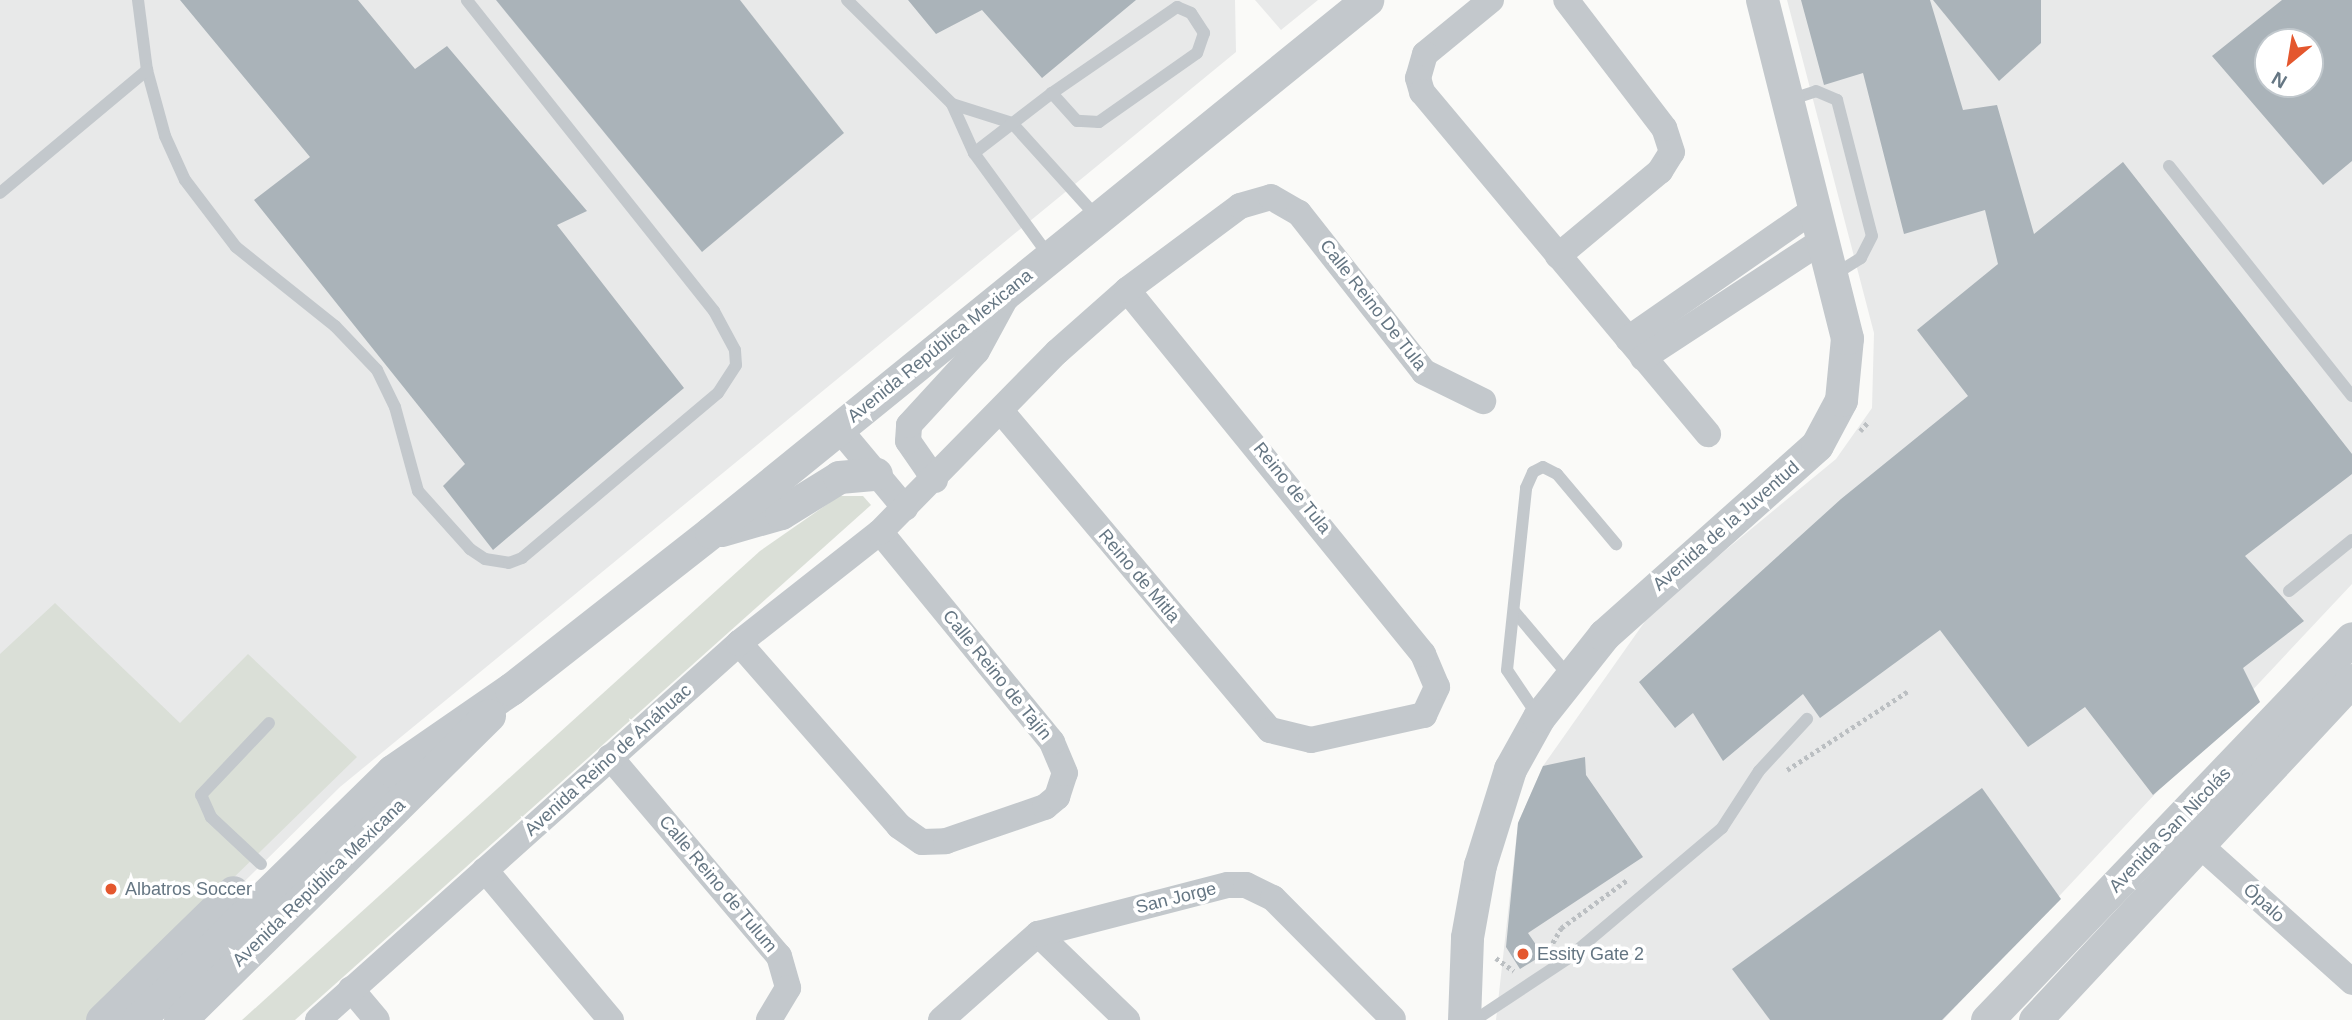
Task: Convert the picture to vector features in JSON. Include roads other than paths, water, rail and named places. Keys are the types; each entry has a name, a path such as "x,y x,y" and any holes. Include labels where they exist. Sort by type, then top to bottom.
{"street":[{"name":"Avenida República Mexicana","path":"138,1020 400,784 511,689 712,532 1009,291 1096,216 1367,0"},
{"path":"1491,0 1435,42 1424,54 1418,78 1422,93 1708,434"},
{"path":"1558,256 1660,171 1672,152 1664,128 1566,0"},
{"name":"Avenida de la Juventud","path":"1464,1020 1467,937 1480,865 1510,769 1539,717 1568,676 1669,574 1817,445 1841,400 1846,372 1847,338 1818,207 1762,0"},
{"name":"Avenida Reino de Anáhuac","path":"318,1020 739,643 880,532 1127,290 1240,206 1271,197"},
{"name":"Calle Reino De Tula","path":"1271,197 1299,213 1424,372 1483,401"},
{"path":"1635,348 1818,207"},
{"path":"1635,348 1825,239"},
{"name":"Reino de Tula","path":"1127,290 1423,654 1436,677 1436,696 1431,707 1413,720 1311,740 1282,737"},
{"path":"935,480 908,440 909,425 978,351 1009,291"},
{"name":"Reino de Mitla","path":"1001,411 1257,718 1282,737"},
{"path":"839,429 905,508"},
{"path":"712,532 781,513 839,477 876,474"},
{"name":"Calle Reino de Tajín","path":"739,643 899,826 922,842 946,841 1045,807 1057,797 1065,773 1052,743 880,532"},
{"name":"Avenida San Nicolás","path":"1987,1020 2016,990 2187,834 2347,664"},
{"name":"Avenida República Mexicana","path":"103,1020 261,864 379,760 453,740"},
{"name":"Avenida República Mexicana","path":"210,1020 410,819 453,740"},
{"name":"Calle Reino de Tulum","path":"610,757 779,957 788,988 769,1020"},
{"name":"Avenida República Mexicana","path":"180,1020 400,784"},
{"name":"Avenida San Nicolás","path":"2041,1018 2187,834"},
{"name":"Ópalo","path":"2187,834 2352,982"},
{"path":"485,870 611,1020"},
{"name":"San Jorge","path":"941,1020 1038,934 1228,885 1246,885 1289,912 1393,1019"},
{"path":"1038,934 1127,1020"},
{"path":"351,989 376,1020"},
{"path":"2016,990 2041,1018"}],"lane":[{"path":"138,0 147,71 165,136 209,215 236,247 335,327 377,370 392,396 418,491 470,549 485,559 509,564 522,558 718,394 736,365 735,350 714,311 467,0"},
{"path":"847,0 952,104 974,153 1049,256"},
{"path":"974,153 1052,93 1177,7 1191,13 1204,33 1197,53 1098,122 1077,121 1052,93"},
{"path":"0,193 147,71"},
{"path":"1789,100 1816,91 1837,100 1872,236 1861,258 1833,275"},
{"path":"952,104 1012,123 1096,216"},
{"path":"2169,166 2352,396"},
{"path":"1539,717 1507,670 1526,488 1537,468 1557,474 1616,544"},
{"path":"2289,591 2352,540"},
{"path":"1514,611 1568,676"},
{"path":"1475,1020 1567,959 1722,828 1759,771 1807,719"},
{"path":"261,864 211,817 201,795 270,723"}],"place":[{"name":"Albatros Soccer","path":"111,889"},
{"name":"Essity Gate 2","path":"1523,954"}]}
